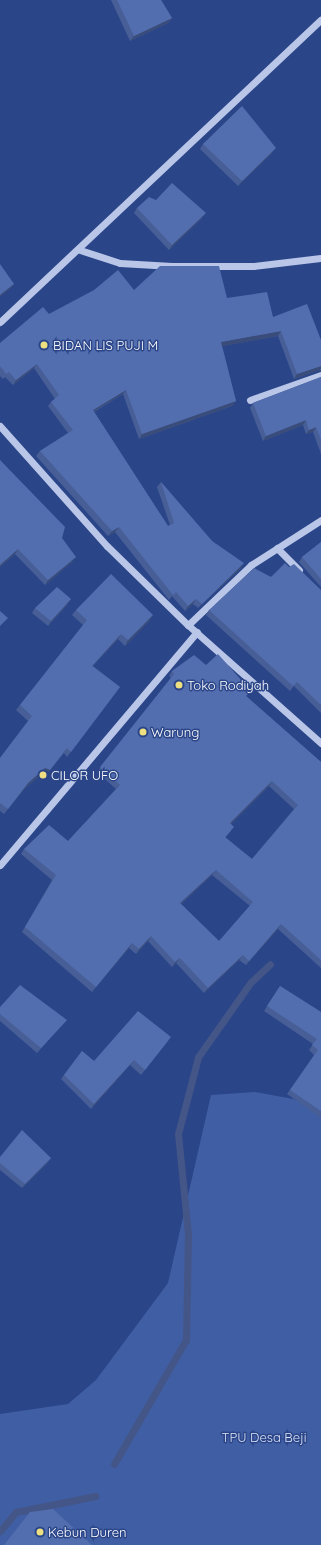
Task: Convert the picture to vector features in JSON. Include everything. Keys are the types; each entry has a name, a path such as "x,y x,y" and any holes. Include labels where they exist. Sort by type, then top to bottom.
{"street":[{"path":"0,322 80,250 321,20"},
{"path":"80,250 120,263 172,266 253,266 321,258"},
{"path":"250,400 321,375"},
{"path":"0,426 107,546 188,625 321,743"},
{"path":"188,625 251,566 276,548 321,520"},
{"path":"276,548 304,575"},
{"path":"0,865 197,632"}],"green space":[{"name":"TPU Desa Beji","path":"255,1092 321,1104 321,1545 0,1545 0,1414 68,1404 96,1380 168,1283 211,1095"}],"building":[{"path":"117,0 161,0 172,18 134,36"},
{"path":"242,106 276,148 242,181 203,144"},
{"path":"172,183 206,213 172,245 137,208 149,197 156,200"},
{"path":"0,264 14,284 0,295"},
{"path":"160,266 219,266 227,298 267,292 273,317 307,304 321,340 321,366 297,374 281,331 221,342 236,401 142,434 126,390 93,410 168,526 174,523 161,482 212,541 244,563 202,604 196,599 188,606 176,592 173,595 119,527 112,531 40,451 73,430 51,402 59,395 37,364 16,380 9,372 6,374 0,366 0,343 43,307 49,314 94,290 118,270 134,290"},
{"path":"321,377 321,440 316,427 309,430 306,420 266,436 253,403"},
{"path":"0,460 65,527 62,538 76,557 48,580 18,549 0,565"},
{"path":"321,542 321,579 302,557"},
{"path":"285,563 289,567 294,564 321,590 321,705 297,682 293,686 209,610 254,568 271,577"},
{"path":"111,574 153,615 128,640 121,634 92,666 120,687 71,752 67,748 50,770 45,768 28,783 8,809 0,803 0,758 32,716 20,705 87,620 76,610"},
{"path":"57,587 71,599 51,621 35,608"},
{"path":"0,611 8,618 0,626"},
{"path":"218,654 251,691 246,696 321,762 321,960 281,924 249,961 243,955 208,988 180,958 175,962 151,936 139,949 132,943 96,987 25,927 56,875 24,849 49,825 68,841 120,785 100,767 174,674 172,671 194,655 206,665","holes":["272,781 298,805 252,859 225,837 234,827 230,823","216,870 253,902 219,941 180,903"]},
{"path":"20,985 67,1020 41,1048 0,1014 0,1007"},
{"path":"280,986 321,1012 321,1111 290,1090 318,1050 312,1045 317,1039 267,1006"},
{"path":"138,1011 171,1037 145,1070 134,1060 94,1104 64,1075 82,1051 94,1061"},
{"path":"22,1130 51,1158 25,1184 0,1163 0,1157"},
{"name":"Kebun Duren","path":"53,1509 92,1545 4,1545 30,1512"}],"waterway":[{"path":"114,1464 186,1340 188,1234 178,1134 198,1057 251,982 270,964"},
{"path":"0,1531 16,1512 95,1496"}],"place":[{"name":"BIDAN LIS PUJI M","path":"44,345"},
{"name":"Toko Rodiyah","path":"179,685"},
{"name":"Warung","path":"143,732"},
{"name":"CILOR UFO","path":"43,775"},
{"name":"Kebun Duren","path":"40,1532"}]}
